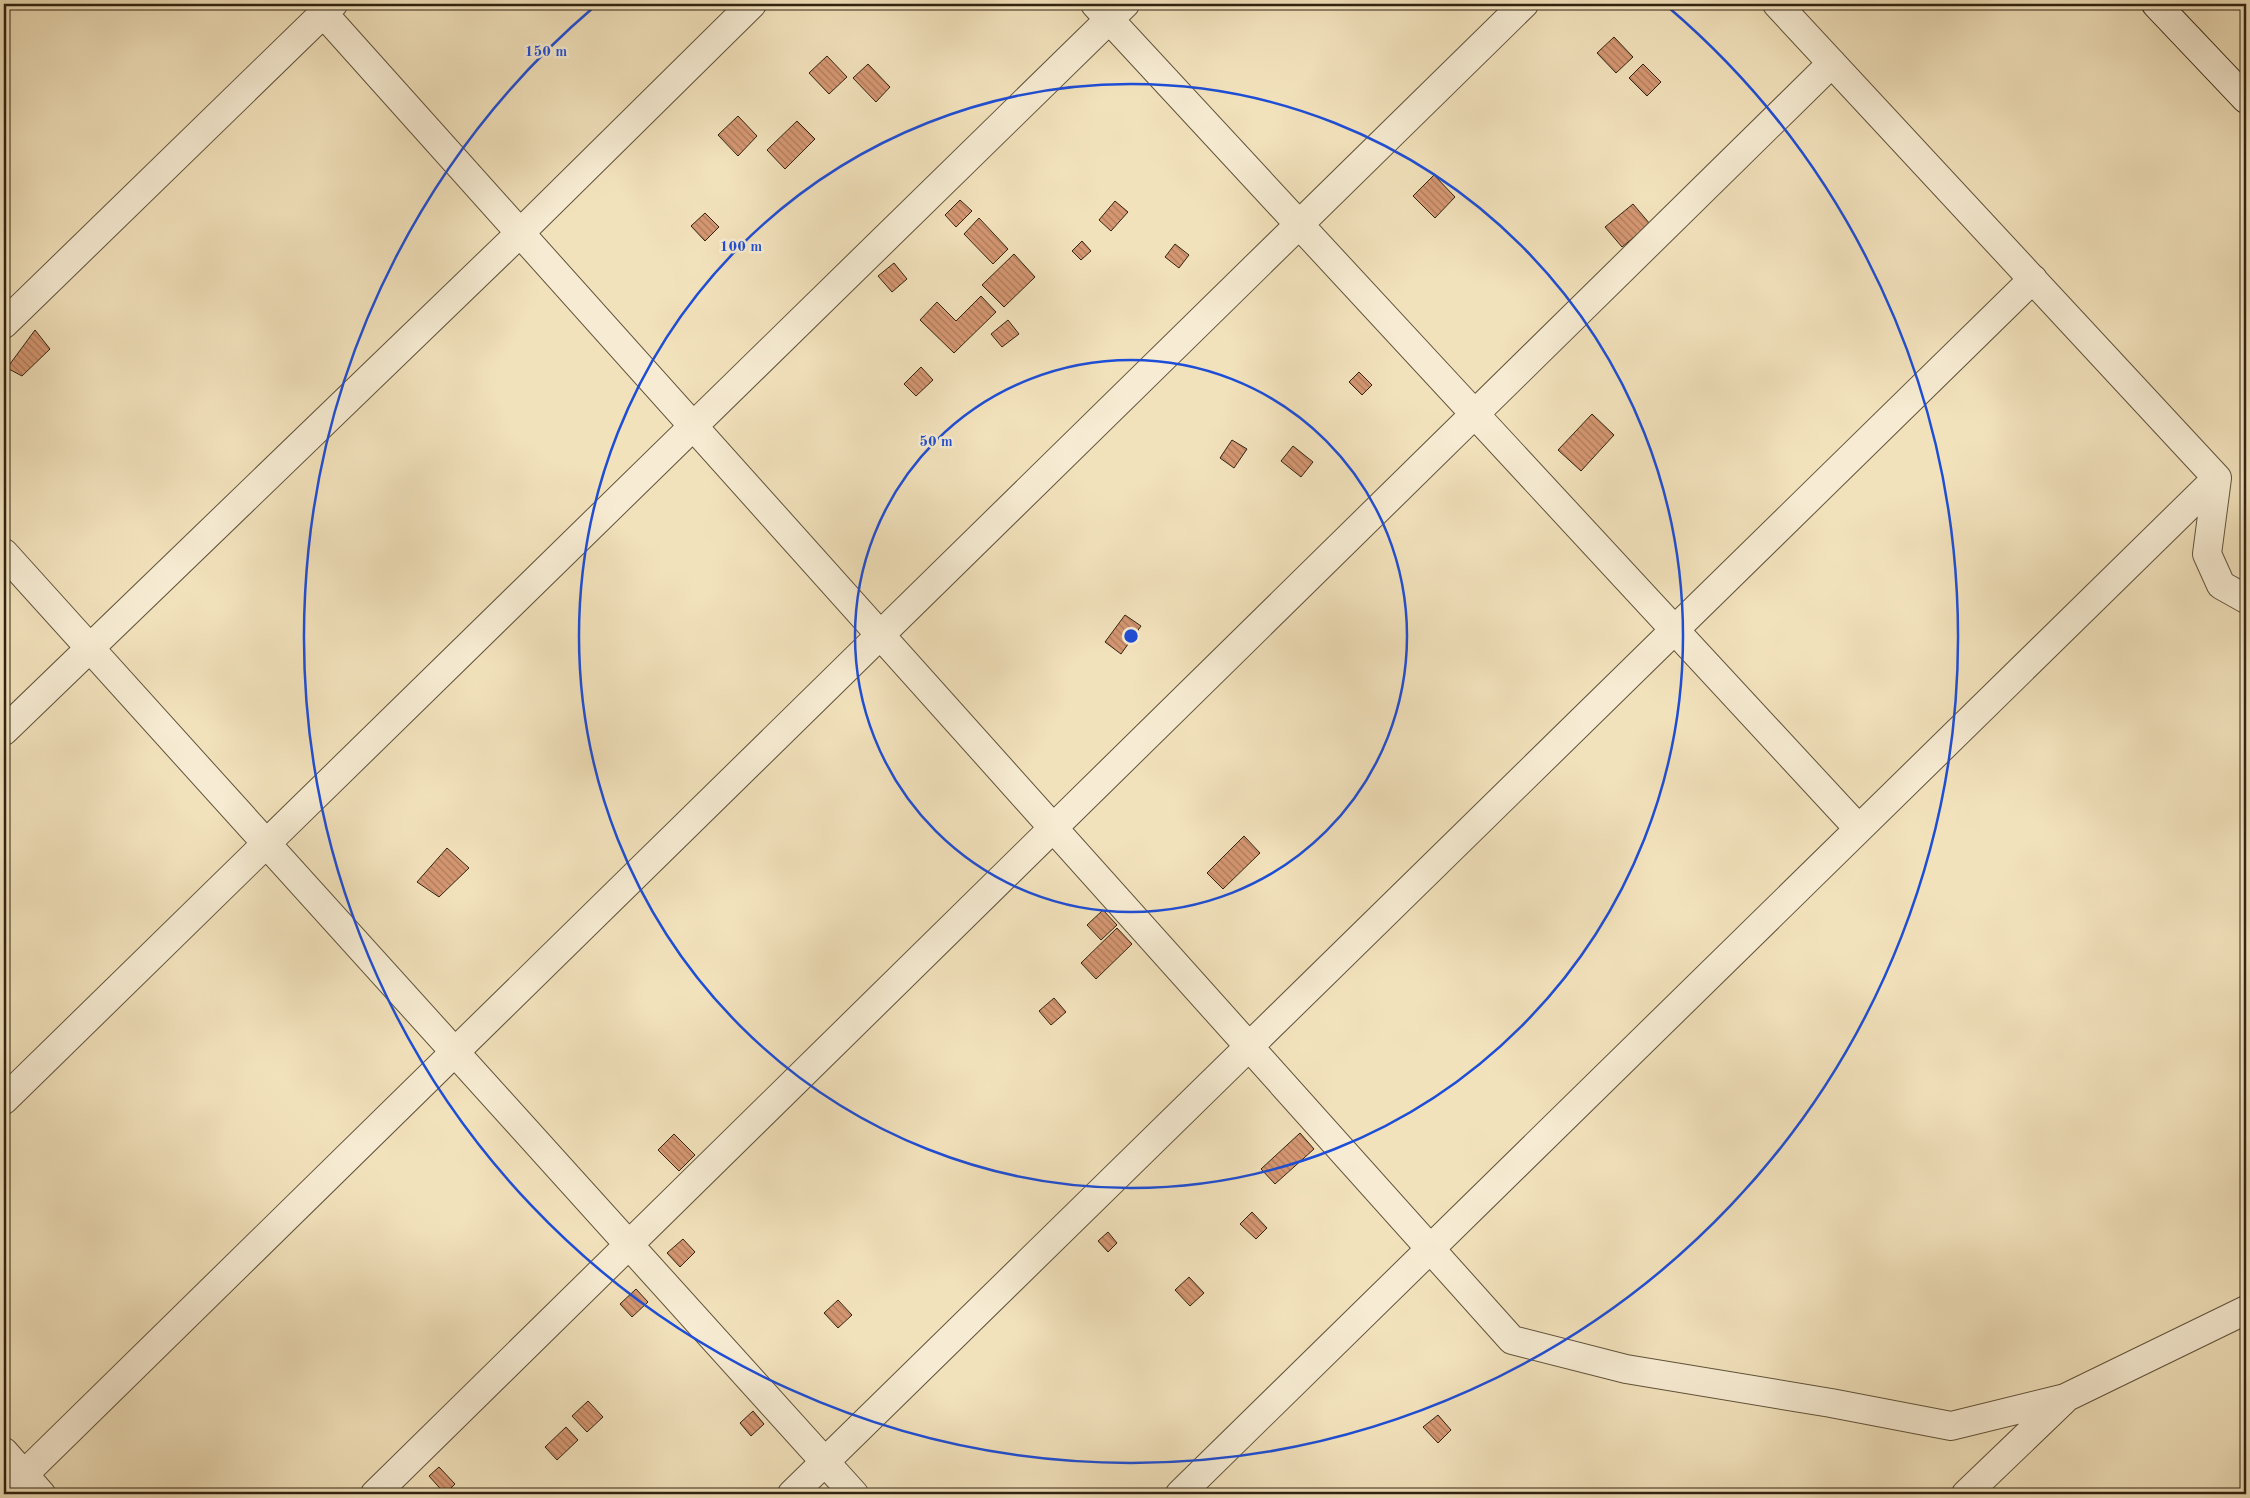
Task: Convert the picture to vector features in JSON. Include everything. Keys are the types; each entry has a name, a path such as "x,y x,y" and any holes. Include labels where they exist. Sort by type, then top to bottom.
{"street":[{"path":"4,732 520,233 752,4"},
{"path":"4,1494 33,1485 455,1052 1524,4"},
{"path":"1777,4 2217,478"},
{"path":"2156,4 2246,100"},
{"path":"4,324 328,8 520,233 1512,1340 1626,1369 1832,1403 1951,1426 2065,1398 2246,1310"},
{"path":"4,1100 693,426 1110,9 1299,224 1858,828"},
{"path":"375,1494 1832,63"},
{"path":"792,1494 2033,280"},
{"path":"2217,478 2207,554 2221,585 2246,599"},
{"path":"1180,1494 2217,478"},
{"path":"4,553 854,1494"},
{"path":"1966,1494 2065,1398"},
{"path":"4,1452 33,1485"}],"building":[{"path":"1614,37 1633,57 1616,73 1597,53"},
{"path":"827,56 847,77 829,94 809,73"},
{"path":"868,64 890,87 876,102 853,78"},
{"path":"1643,64 1661,82 1647,96 1629,78"},
{"path":"738,116 757,136 738,156 718,135"},
{"path":"797,121 815,139 785,169 767,150"},
{"path":"1434,175 1455,197 1435,218 1413,196"},
{"path":"960,200 972,211 956,227 945,215"},
{"path":"1115,201 1128,212 1111,231 1099,220"},
{"path":"1633,204 1650,224 1622,247 1605,227"},
{"path":"705,213 719,227 705,241 691,226"},
{"path":"979,218 1008,249 993,264 964,234"},
{"path":"1082,241 1091,251 1081,260 1072,251"},
{"path":"1175,244 1189,255 1179,268 1165,257"},
{"path":"1014,254 1035,277 1004,307 982,285"},
{"path":"894,263 907,279 892,292 878,276"},
{"path":"981,296 996,312 954,353 920,320 937,302 956,321"},
{"path":"1008,320 1019,334 1002,347 991,334"},
{"path":"35,330 50,349 22,376 7,368"},
{"path":"921,367 933,380 916,396 904,384"},
{"path":"1359,372 1372,385 1362,395 1349,382"},
{"path":"1592,414 1614,435 1581,471 1558,450"},
{"path":"1232,440 1247,449 1234,468 1220,458"},
{"path":"1293,446 1313,462 1301,477 1281,461"},
{"path":"1125,615 1141,626 1121,654 1105,642"},
{"path":"1244,836 1260,853 1223,889 1207,873"},
{"path":"447,848 469,868 439,897 417,882"},
{"path":"1103,910 1117,925 1101,940 1087,925"},
{"path":"1117,928 1132,944 1096,979 1081,963"},
{"path":"1054,998 1066,1012 1051,1025 1039,1011"},
{"path":"1300,1133 1314,1149 1275,1184 1261,1169"},
{"path":"674,1134 695,1155 679,1171 658,1150"},
{"path":"1252,1212 1267,1228 1256,1239 1240,1224"},
{"path":"1108,1232 1117,1243 1108,1252 1098,1241"},
{"path":"683,1239 695,1252 680,1267 667,1253"},
{"path":"1189,1277 1204,1293 1190,1306 1175,1290"},
{"path":"636,1289 648,1302 632,1317 620,1304"},
{"path":"838,1300 852,1315 838,1328 824,1313"},
{"path":"588,1401 603,1417 587,1432 572,1416"},
{"path":"753,1411 764,1424 751,1436 740,1423"},
{"path":"1438,1415 1451,1430 1438,1443 1423,1427"},
{"path":"566,1427 578,1440 557,1460 545,1447"},
{"path":"439,1467 455,1484 445,1494 429,1476"}]}
